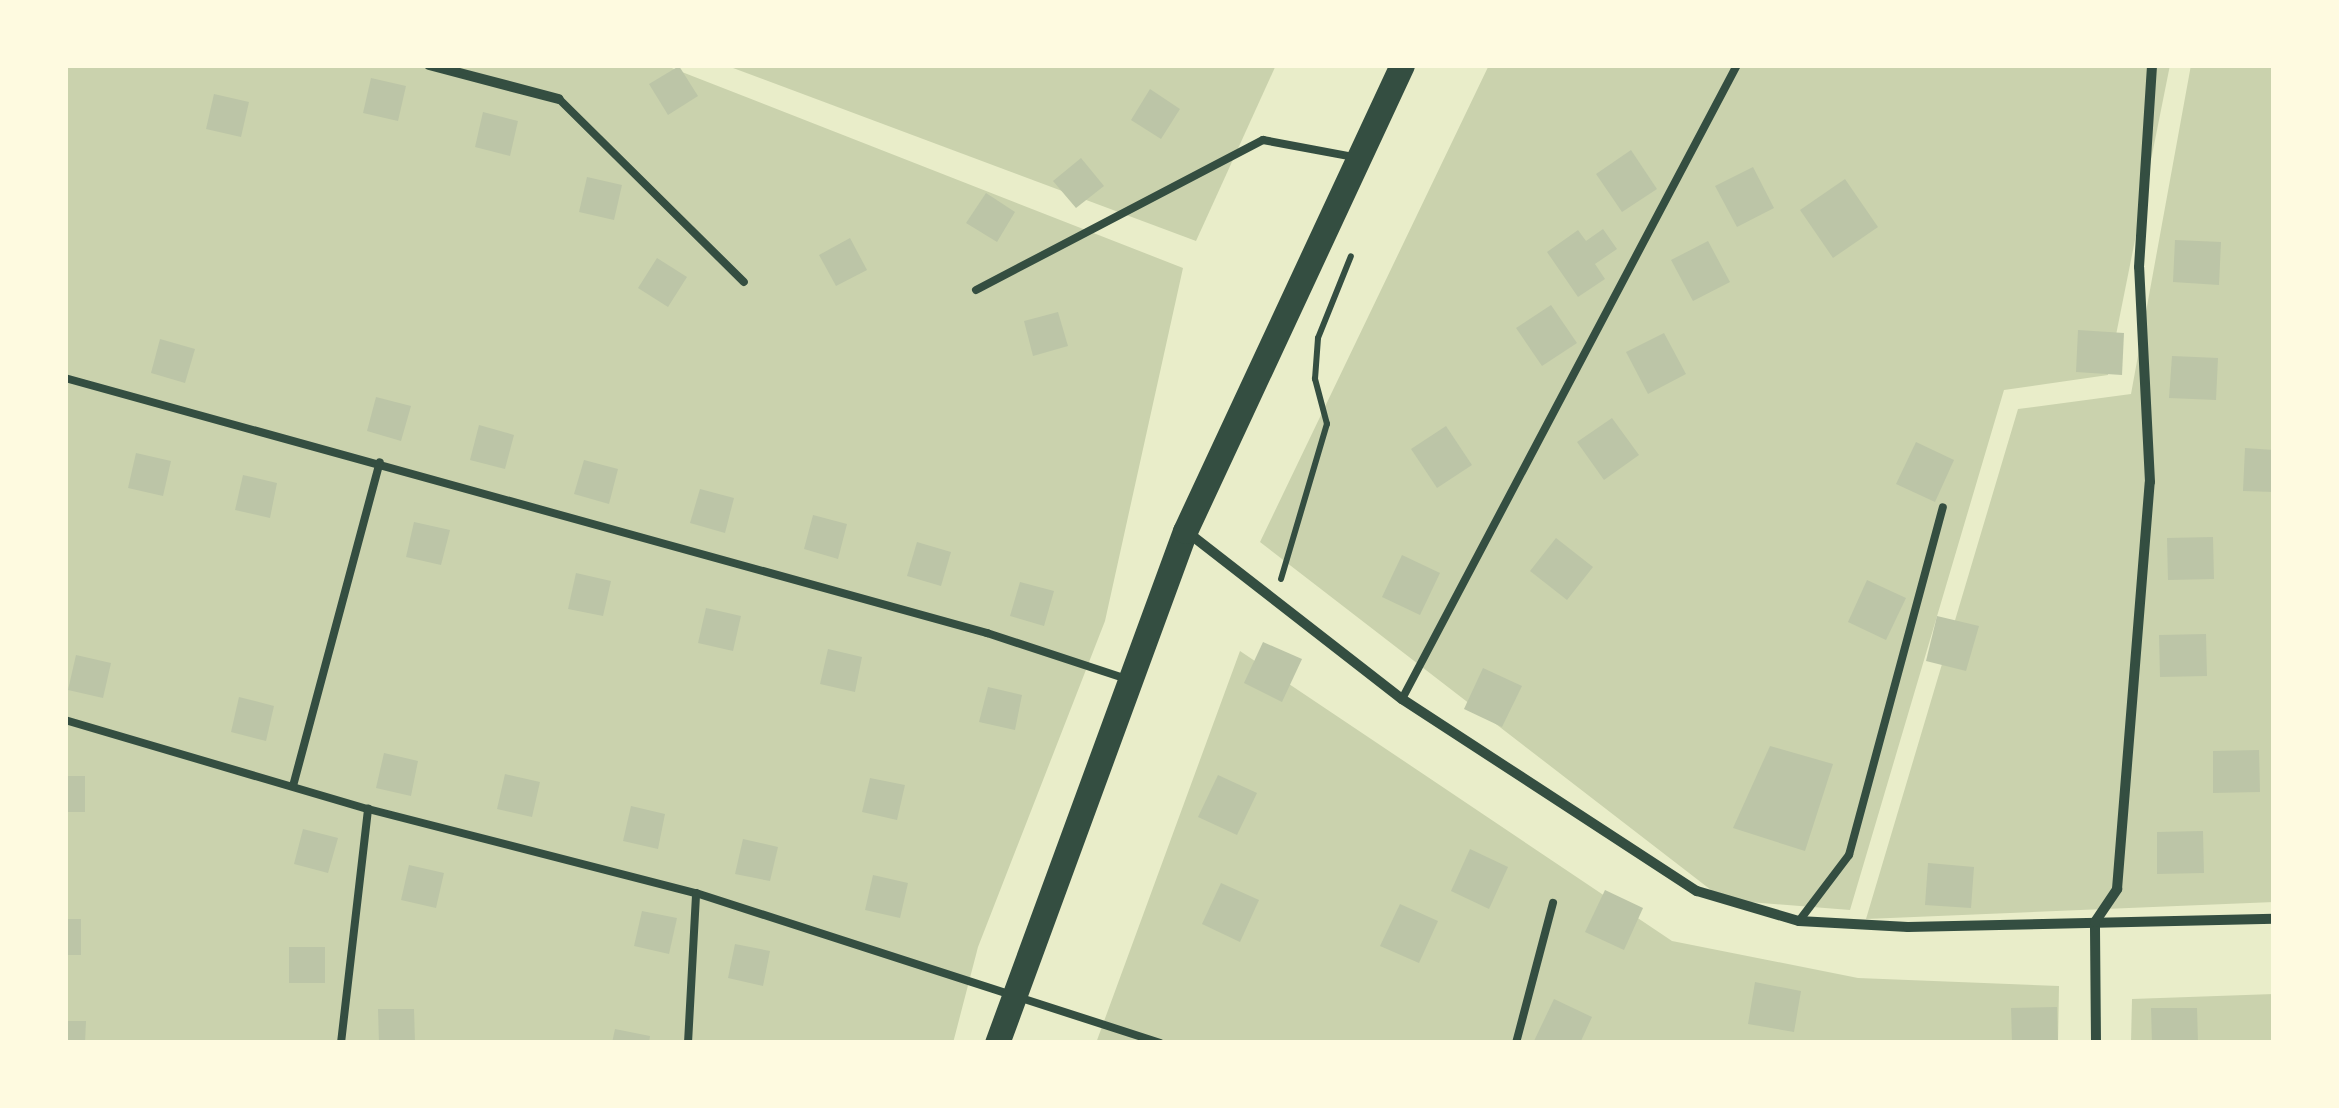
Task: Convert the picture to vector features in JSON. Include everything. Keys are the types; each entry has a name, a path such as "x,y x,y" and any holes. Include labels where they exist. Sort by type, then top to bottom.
{"main road":[{"path":"998,1043 1012,992 1186,531 1402,65"}],"street":[{"path":"429,65 559,99"},
{"path":"2096,1043 2095,922 2117,889 2150,482 2138,267 2152,65"},
{"path":"1186,531 1273,604 1402,699 1698,890 1799,921 1908,927 2274,919"}],"lane":[{"path":"1402,699 1738,65"},
{"path":"559,99 744,282"},
{"path":"976,290 1263,140 1359,158"},
{"path":"65,378 380,462 1128,679"},
{"path":"293,786 380,462"},
{"path":"1799,921 1849,855 1942,507"},
{"path":"65,720 368,809 696,893 1012,992 1160,1043"},
{"path":"341,1043 368,809"},
{"path":"688,1043 696,893"},
{"path":"1516,1043 1553,903"}],"path":[{"path":"1273,604 1327,424 1315,378 1318,338 1355,247"}],"green space":[{"path":"65,65 664,65 1183,268 1105,621 978,947 953,1043 65,1043"},
{"path":"725,65 1276,65 1196,241"},
{"path":"1489,65 2170,65 2108,375 2004,390 1850,910 1724,900 1260,542"},
{"path":"2191,65 2274,65 2274,902 1866,919 2018,409 2131,394"},
{"path":"1240,651 1672,941 1858,978 2059,986 2058,1043 1096,1043"},
{"path":"2274,994 2274,1043 2131,1043 2132,999"}],"building":[{"path":"679,66 698,96 668,115 649,84"},
{"path":"371,78 406,86 398,121 363,113"},
{"path":"1150,89 1180,109 1161,139 1131,120"},
{"path":"214,94 249,102 241,137 206,129"},
{"path":"483,112 518,121 510,156 475,147"},
{"path":"1631,150 1657,189 1622,212 1596,174"},
{"path":"1081,158 1104,186 1076,208 1053,181"},
{"path":"1753,167 1774,208 1737,227 1715,186"},
{"path":"587,177 622,185 614,220 579,212"},
{"path":"1845,179 1878,227 1833,258 1800,210"},
{"path":"986,193 1015,212 997,242 966,223"},
{"path":"1603,229 1617,249 1595,264 1605,279 1578,297 1547,252 1578,230 1586,241"},
{"path":"850,238 867,270 836,286 819,255"},
{"path":"2175,240 2221,242 2219,285 2173,282"},
{"path":"1708,241 1730,282 1693,301 1671,260"},
{"path":"657,258 687,277 668,307 638,288"},
{"path":"1551,305 1577,343 1542,366 1516,328"},
{"path":"1058,312 1068,346 1033,356 1024,321"},
{"path":"2078,330 2124,333 2122,375 2076,372"},
{"path":"1664,333 1686,374 1648,394 1626,352"},
{"path":"160,339 195,349 185,383 151,373"},
{"path":"2172,356 2218,358 2216,400 2169,398"},
{"path":"376,397 411,406 401,441 367,431"},
{"path":"1612,418 1639,455 1604,480 1577,442"},
{"path":"479,425 514,435 505,469 470,460"},
{"path":"1446,426 1472,465 1437,488 1411,449"},
{"path":"1916,442 1954,460 1935,502 1896,484"},
{"path":"2245,448 2274,450 2274,492 2243,491"},
{"path":"136,453 171,461 163,496 128,488"},
{"path":"584,460 618,469 609,504 574,494"},
{"path":"243,475 277,483 270,518 235,510"},
{"path":"700,489 734,498 725,533 690,523"},
{"path":"813,515 847,524 838,559 804,549"},
{"path":"414,522 450,530 441,565 406,557"},
{"path":"2213,537 2214,579 2168,580 2167,538"},
{"path":"1556,538 1593,567 1567,600 1530,571"},
{"path":"917,542 951,552 941,586 907,576"},
{"path":"1402,555 1440,573 1420,615 1382,597"},
{"path":"576,573 611,581 603,616 568,609"},
{"path":"1867,580 1906,598 1886,640 1848,622"},
{"path":"1020,582 1054,591 1044,626 1010,616"},
{"path":"706,608 741,616 733,651 698,643"},
{"path":"1937,616 1979,626 1966,671 1926,661"},
{"path":"2206,634 2207,676 2160,677 2159,635"},
{"path":"1263,642 1302,659 1282,702 1244,683"},
{"path":"828,649 862,657 855,692 820,684"},
{"path":"76,655 111,663 103,698 68,690"},
{"path":"1483,668 1522,686 1502,727 1464,709"},
{"path":"988,687 1022,695 1015,730 979,722"},
{"path":"239,697 274,706 266,741 231,732"},
{"path":"1770,746 1833,764 1805,851 1733,828"},
{"path":"2259,750 2260,792 2213,793 2213,751"},
{"path":"384,753 418,761 411,796 376,788"},
{"path":"505,774 540,782 532,817 497,809"},
{"path":"1218,775 1257,793 1237,835 1198,817"},
{"path":"65,776 85,776 85,812 65,812"},
{"path":"870,778 905,785 897,820 862,812"},
{"path":"631,806 665,814 658,849 623,841"},
{"path":"303,829 338,838 328,873 294,864"},
{"path":"2203,831 2204,873 2157,874 2157,832"},
{"path":"743,839 778,847 770,881 735,874"},
{"path":"1470,849 1508,867 1489,909 1451,891"},
{"path":"1928,863 1974,867 1971,908 1925,905"},
{"path":"409,865 444,873 436,908 401,900"},
{"path":"873,875 908,883 900,918 865,910"},
{"path":"1221,883 1259,900 1240,942 1202,924"},
{"path":"1605,890 1643,908 1624,950 1585,932"},
{"path":"1400,904 1438,921 1419,963 1380,946"},
{"path":"642,911 677,918 669,954 634,946"},
{"path":"65,919 81,919 81,955 65,955"},
{"path":"735,944 770,951 763,986 728,978"},
{"path":"289,947 325,947 325,983 289,983"},
{"path":"1755,982 1801,991 1794,1032 1748,1024"},
{"path":"1554,999 1592,1017 1580,1043 1534,1041"},
{"path":"2057,1007 2058,1043 2012,1043 2011,1008"},
{"path":"2151,1008 2197,1008 2198,1043 2152,1043"},
{"path":"378,1009 414,1009 415,1043 379,1043"},
{"path":"65,1021 86,1021 85,1043 65,1043"},
{"path":"615,1029 650,1036 649,1043 612,1043"}]}
